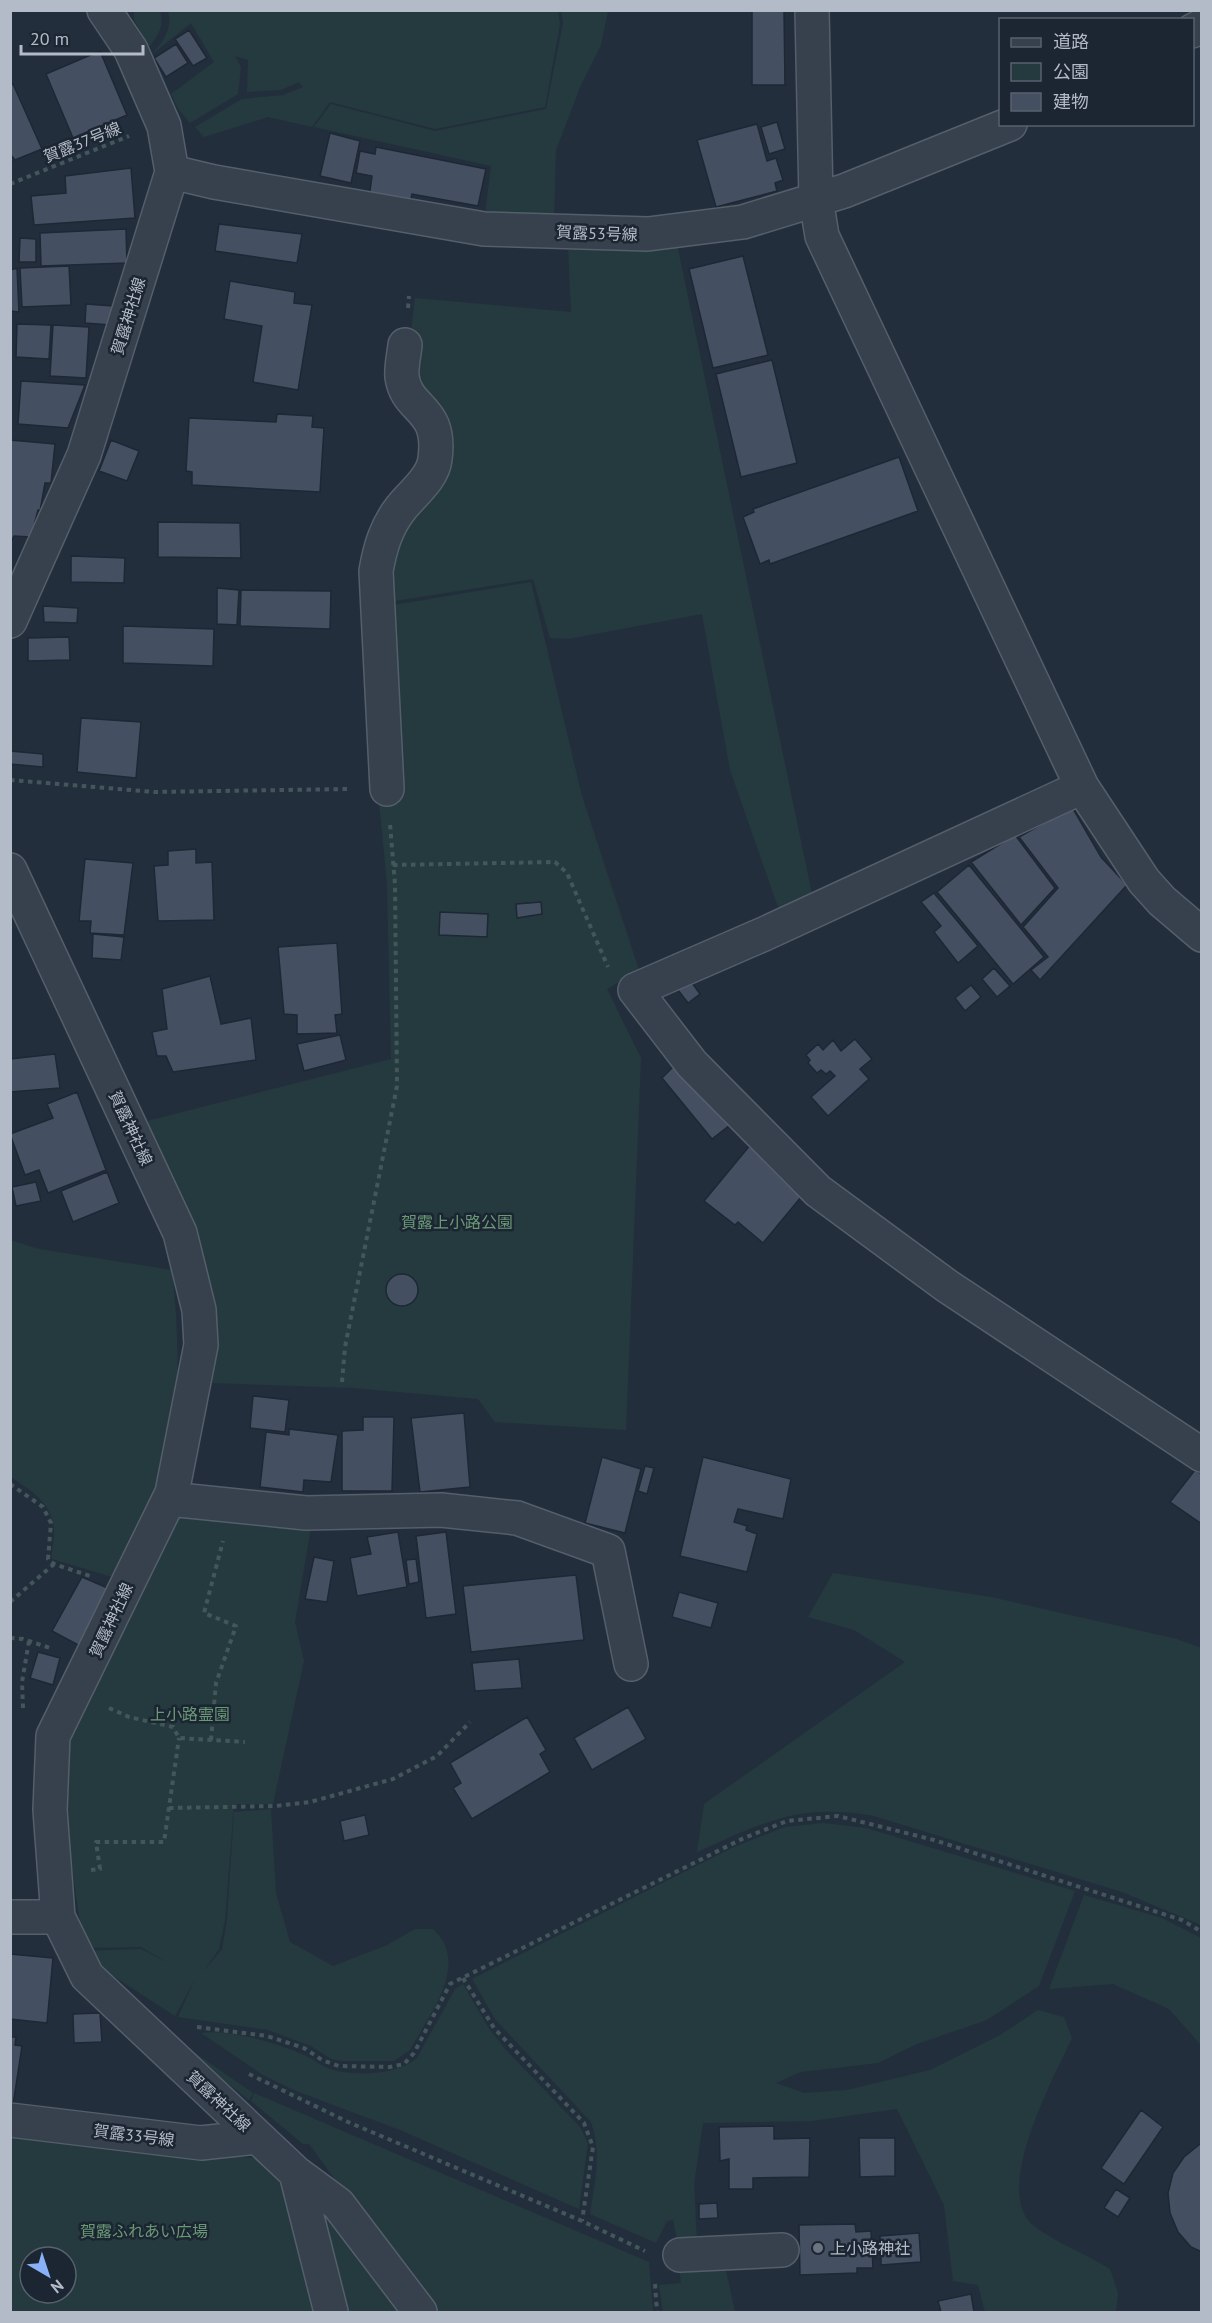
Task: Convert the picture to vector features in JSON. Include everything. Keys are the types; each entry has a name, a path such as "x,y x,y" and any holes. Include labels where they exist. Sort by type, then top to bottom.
{"street":[{"name":"賀露神社線","path":"10,621 84,455 172,172 164,126 131,50 104,10"},
{"path":"812,10 816,199 822,237 1082,787 1144,881 1162,901 1202,935"},
{"name":"賀露53号線","path":"172,172 214,182 484,229 648,234 743,222 844,191 1005,126"},
{"path":"387,789 376,571 381,543 400,509 423,483 435,463 437,436 431,419 412,398 402,378 405,345"},
{"path":"1082,787 775,929 635,990 692,1064 818,1191 947,1286 1202,1455"},
{"name":"賀露神社線","path":"10,870 180,1233 192,1279 201,1345 169,1499 53,1736 50,1810 58,1917 87,1976 296,2173 338,2204 420,2313"},
{"path":"169,1499 306,1514 441,1510 517,1518 608,1551 631,1664"},
{"path":"10,1917 58,1917"},
{"name":"賀露33号線","path":"10,2120 201,2143 257,2137"},
{"path":"296,2173 331,2313"},
{"path":"680,2255 782,2250"}],"path":[{"name":"賀露37号線","path":"10,184 123,138 164,126"},
{"path":"10,780 154,792 387,789 393,866 397,1086 345,1347 342,1382"},
{"path":"393,866 555,862 567,873 617,986 635,990"},
{"path":"10,1484 43,1506 51,1523 48,1560 125,1587"},
{"path":"211,1740 216,1683 236,1626 204,1613 232,1505"},
{"path":"10,1602 54,1564"},
{"path":"23,1716 22,1682 29,1641"},
{"path":"55,1874 100,1869 96,1842 164,1842 179,1738 173,1727 129,1717 76,1693"},
{"path":"169,1808 310,1802 393,1779 437,1756 470,1722"},
{"path":"179,1738 245,1742"},
{"path":"194,2028 202,2026 267,2036 304,2048 322,2060 339,2066 390,2067 404,2064 414,2054 450,1984 744,1838 787,1821 838,1816 934,1840 1182,1920 1202,1932"},
{"path":"463,1978 494,2028 584,2123 593,2146 582,2221"},
{"path":"246,2072 348,2122 582,2221 654,2256 680,2255"}],"green space":[{"path":"134,11 160,11 160,30 149,47 134,20"},
{"path":"168,11 558,11 560,24 545,107 435,129 330,102 312,127 268,117 204,137 195,127 242,99 283,95 303,87 299,82 281,90 247,92 248,60 235,56 241,67 238,94 190,123 178,109 171,94 214,62 191,23 151,55 166,35 169,24"},
{"path":"561,11 608,11 601,45 581,85 556,150 554,218 485,214 491,166 314,127 331,104 435,131 546,109 563,23"},
{"path":"677,244 813,899 780,913 730,770 702,614 568,639 550,638 533,579 382,603 383,564 418,496 427,403 409,347 415,298 571,312 568,245"},
{"name":"賀露上小路公園","path":"531,582 582,796 639,970 607,989 641,1058 626,1430 495,1422 478,1399 353,1388 212,1383 216,1343 183,1204 147,1121 391,1059 387,884 377,781 382,607"},
{"path":"10,1240 39,1249 172,1270 178,1355 171,1441 155,1496 119,1579 52,1559 54,1535 51,1515 47,1507 11,1477"},
{"name":"上小路霊園","path":"180,1516 311,1527 295,1622 304,1661 273,1804 234,1804 225,1920 219,1949 203,1972 222,1949 227,1920 234,1812 271,1809 276,1893 290,1942 333,1966 387,1945 415,1929 433,1929 444,1943 448,1958 443,1990 410,2050 394,2061 331,2059 311,2046 268,2030 178,2017 195,1979 175,2016 93,1963 85,1951 141,1949 168,1963 141,1947 84,1948 63,1809 67,1738 164,1540"},
{"path":"833,1573 991,1597 1177,1639 1201,1648 1201,1925 1122,1892 874,1816 824,1812 782,1818 742,1832 697,1852 704,1804 905,1662 854,1630 808,1617"},
{"path":"823,1823 866,1828 1075,1891 1039,1986 987,2020 917,2044 878,2063 801,2072 776,2083 804,2093 847,2090 930,2070 1000,2035 1038,2010 1064,2017 1072,2038 1032,2129 1020,2179 1020,2201 1027,2219 1033,2225 1110,2269 1118,2293 1116,2312 985,2312 978,2285 953,2281 944,2205 897,2109 812,2121 703,2123 694,2184 697,2243 678,2244 673,2220 667,2221 656,2243 590,2214 597,2157 591,2122 495,2019 472,1979 734,1847 785,1827"},
{"path":"1084,1895 1162,1918 1201,1938 1201,2045 1169,2009 1113,1984 1049,1989"},
{"path":"463,1984 488,2027 506,2050 580,2127 588,2143 579,2209 400,2130 296,2091 263,2075 201,2033 226,2033 267,2042 304,2055 333,2070 354,2073 388,2071 409,2064 417,2058 455,1989"},
{"path":"136,2012 253,2093 249,2100"},
{"path":"254,2093 649,2262 653,2312 432,2312 309,2144 303,2144 251,2101"},
{"name":"賀露ふれあい広場","path":"11,2135 264,2159 283,2180 320,2312 11,2312"},
{"path":"328,2216 404,2312 346,2312 323,2221"},
{"path":"724,2261 735,2312 663,2312 659,2285 681,2283 678,2262"}],"building":[{"path":"752,10 784,10 785,85 752,85"},
{"path":"189,30 207,58 193,66 175,39"},
{"path":"176,44 188,63 166,77 154,58"},
{"path":"100,51 127,115 73,138 46,74"},
{"path":"13,84 42,149 15,160 10,154 10,85"},
{"path":"777,122 785,149 769,154 761,127"},
{"path":"757,124 767,161 776,158 783,180 775,183 777,191 716,207 697,140"},
{"path":"330,133 360,141 351,183 320,176"},
{"path":"376,147 486,169 478,206 412,194 409,207 369,198 372,176 356,173 360,151 375,154"},
{"path":"131,168 135,218 34,225 31,196 66,193 65,176"},
{"path":"219,224 302,234 297,263 215,251"},
{"path":"126,229 127,263 41,266 40,233"},
{"path":"20,238 36,239 36,262 19,262"},
{"path":"743,256 768,355 713,368 689,269"},
{"path":"69,266 71,305 22,307 20,268"},
{"path":"17,268 19,312 10,311 10,270"},
{"path":"230,281 295,292 294,303 312,305 298,390 253,382 262,326 224,319"},
{"path":"86,304 113,306 111,325 85,323"},
{"path":"17,324 51,325 49,359 16,357"},
{"path":"53,325 89,327 86,378 50,376"},
{"path":"772,360 797,463 741,477 716,374"},
{"path":"21,381 85,385 68,428 18,424"},
{"path":"277,414 313,416 312,427 324,428 320,492 192,485 192,472 186,471 189,418 276,422"},
{"path":"10,440 55,444 51,483 45,483 40,511 38,510 31,537 14,536 10,544"},
{"path":"111,440 139,451 127,481 99,471"},
{"path":"899,457 918,511 770,564 769,560 760,564 743,517 754,512 753,509"},
{"path":"158,522 240,523 241,558 158,557"},
{"path":"71,556 125,558 124,583 71,582"},
{"path":"217,588 239,590 237,625 217,624"},
{"path":"241,590 331,591 330,629 240,626"},
{"path":"43,606 78,608 77,623 44,622"},
{"path":"123,626 214,629 213,666 123,663"},
{"path":"69,637 70,660 28,661 28,638"},
{"path":"81,718 141,722 136,778 77,772"},
{"path":"10,751 43,754 43,767 10,764"},
{"path":"1072,807 1101,857 1127,885 1040,980 1031,970 1048,957 1023,927 1058,888 1019,837"},
{"path":"1015,835 1055,888 1021,925 971,862"},
{"path":"196,849 196,863 212,862 214,920 158,921 154,866 168,865 168,851"},
{"path":"85,859 133,863 124,935 90,933 91,921 79,921"},
{"path":"969,865 1044,957 1013,984 937,892"},
{"path":"934,893 978,946 958,963 934,932 941,926 921,902"},
{"path":"541,902 542,914 517,918 516,904"},
{"path":"440,912 488,914 487,937 439,935"},
{"path":"93,934 124,937 121,960 92,958"},
{"path":"337,943 342,1014 335,1015 337,1033 297,1034 297,1015 284,1014 278,947"},
{"path":"994,968 1010,986 997,997 982,979"},
{"path":"210,976 221,1024 251,1018 256,1060 173,1072 166,1056 157,1056 152,1032 167,1029 162,989"},
{"path":"690,980 700,994 688,1003 678,990"},
{"path":"971,985 981,997 965,1011 955,998"},
{"path":"340,1035 346,1060 304,1071 297,1044"},
{"path":"855,1039 872,1059 860,1069 869,1079 828,1116 811,1097 835,1076 830,1071 826,1074 821,1070 817,1073 808,1063 810,1060 806,1055 818,1044 823,1050 833,1040 841,1051"},
{"path":"55,1054 60,1088 10,1092 10,1059"},
{"path":"678,1062 730,1125 712,1139 662,1078"},
{"path":"77,1092 106,1170 48,1193 39,1170 25,1175 10,1134 53,1118 47,1104"},
{"path":"751,1144 806,1191 763,1243 738,1222 735,1225 704,1201"},
{"path":"107,1172 119,1203 73,1222 61,1191"},
{"path":"36,1182 41,1201 16,1206 12,1187"},
{"path":"402,1274 413,1279 418,1290 413,1301 402,1306 391,1301 386,1290 391,1279"},
{"path":"253,1396 289,1400 285,1432 250,1428"},
{"path":"464,1413 470,1487 420,1492 411,1418"},
{"path":"363,1417 394,1417 392,1491 342,1491 342,1431 363,1430"},
{"path":"289,1429 338,1435 331,1482 304,1480 303,1492 260,1487 266,1432 289,1435"},
{"path":"602,1457 641,1469 625,1533 585,1523"},
{"path":"703,1457 791,1479 783,1519 738,1509 734,1522 747,1526 746,1530 757,1534 747,1572 680,1556"},
{"path":"645,1466 654,1468 647,1494 638,1491"},
{"path":"1195,1470 1202,1474 1202,1524 1170,1502"},
{"path":"398,1532 407,1587 357,1596 350,1558 371,1554 367,1537"},
{"path":"446,1532 456,1614 426,1618 416,1536"},
{"path":"314,1557 334,1561 327,1602 305,1599"},
{"path":"416,1559 419,1582 409,1584 406,1560"},
{"path":"576,1575 584,1640 471,1652 463,1586"},
{"path":"82,1577 110,1589 80,1646 52,1631"},
{"path":"679,1592 718,1603 711,1628 672,1617"},
{"path":"38,1652 60,1658 53,1685 30,1678"},
{"path":"519,1659 522,1688 475,1691 472,1663"},
{"path":"628,1707 646,1739 592,1770 574,1738"},
{"path":"527,1717 546,1750 540,1754 550,1772 472,1819 453,1788 461,1783 450,1763"},
{"path":"365,1815 369,1835 344,1841 340,1821"},
{"path":"10,1954 53,1958 47,2023 10,2019"},
{"path":"100,2013 102,2042 74,2043 73,2014"},
{"path":"10,2037 16,2037 15,2045 22,2046 13,2105 10,2105"},
{"path":"1141,2110 1163,2127 1124,2184 1101,2168"},
{"path":"774,2126 774,2139 810,2138 809,2177 753,2178 753,2189 729,2189 729,2159 720,2161 719,2127"},
{"path":"859,2138 895,2138 895,2176 860,2177"},
{"path":"1202,2144 1202,2252 1191,2247 1178,2232 1170,2213 1168,2193 1173,2173 1184,2157"},
{"path":"1116,2189 1130,2198 1118,2217 1104,2208"},
{"path":"717,2203 718,2218 699,2219 699,2204"},
{"path":"855,2224 856,2232 871,2231 873,2268 857,2268 857,2273 800,2275 799,2225"},
{"path":"919,2233 921,2262 881,2265 881,2258 874,2258 874,2241 880,2242 880,2236"},
{"path":"971,2294 974,2312 941,2312 938,2301"}],"place":[{"name":"上小路神社","path":"818,2248"}]}
